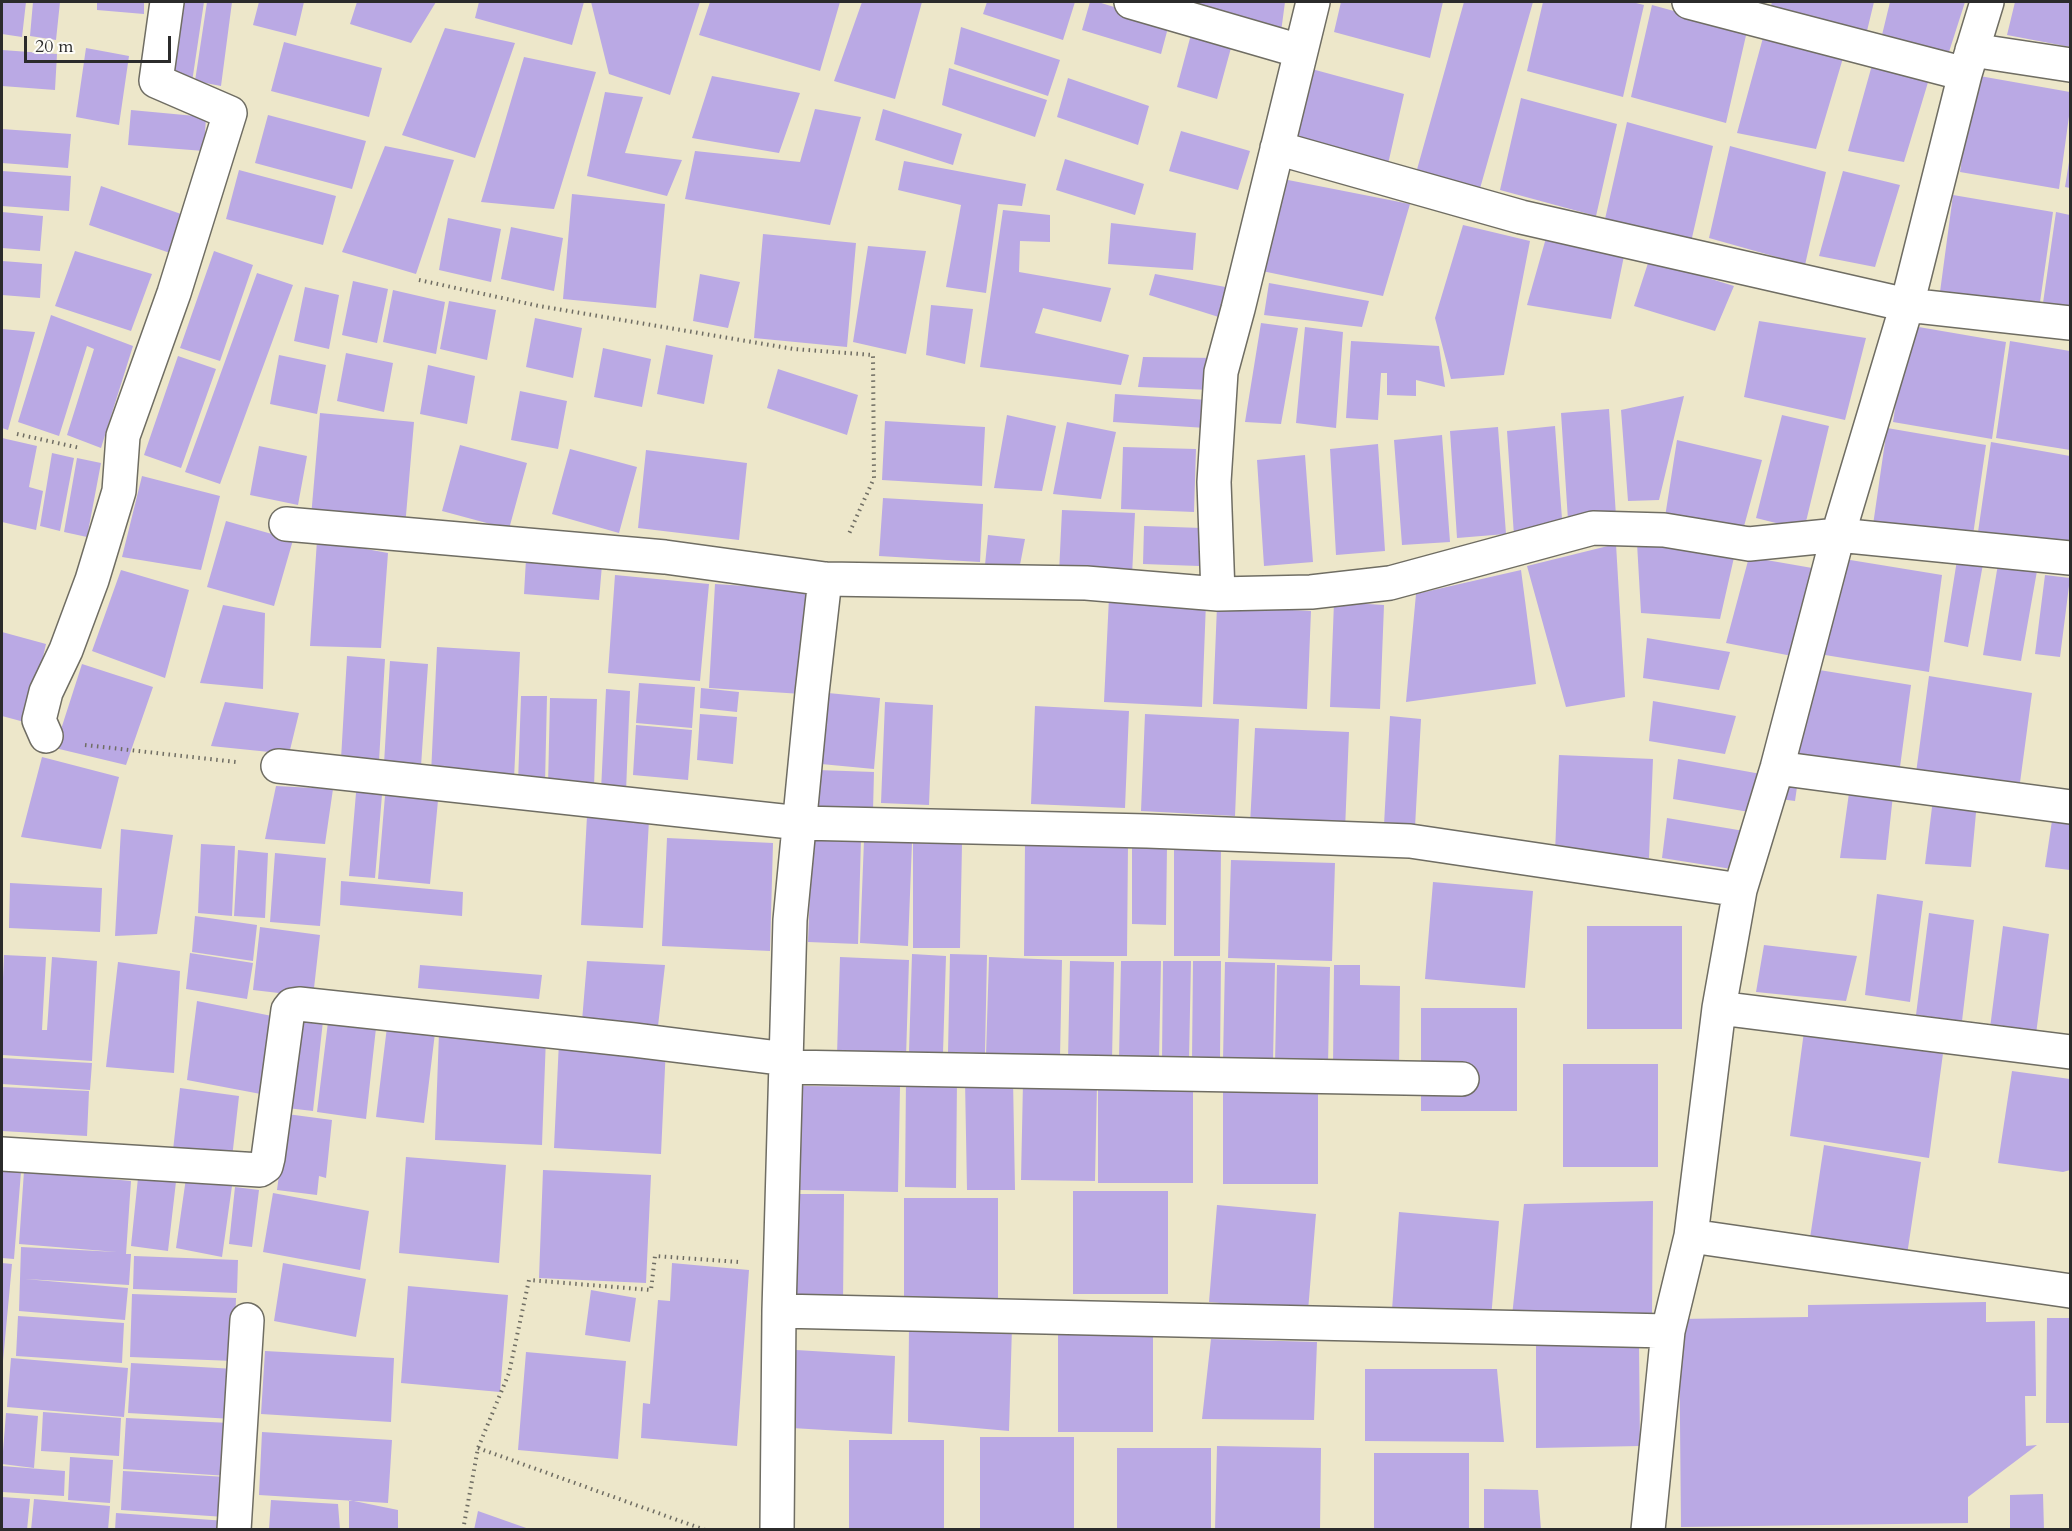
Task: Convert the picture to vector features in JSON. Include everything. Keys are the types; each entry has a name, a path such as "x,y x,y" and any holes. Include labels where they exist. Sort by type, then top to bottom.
{"street":[{"path":"46,736 39,720 46,692 66,650 92,580 119,491 123,436 174,293 230,112 156,81 167,2"},
{"path":"1131,2 1300,51"},
{"path":"1218,594 1214,482 1221,372 1313,2"},
{"path":"1689,2 1969,62 2070,65"},
{"path":"1648,1530 1668,1331 1691,1236 1719,1008 1740,890 1776,768 1838,534 1907,305 1969,62 1987,2"},
{"path":"1277,148 1521,217 1907,305 2070,323"},
{"path":"286,524 665,557 825,579 1086,583 1218,594 1311,592 1390,583 1593,528 1664,530 1749,543 1838,534 2070,558"},
{"path":"777,1530 779,1311 790,920 825,579"},
{"path":"278,766 801,823 1410,841 1740,890"},
{"path":"1776,768 2070,807"},
{"path":"2,1154 260,1170 266,1166 268,1158 288,1010 292,1005 622,1039 787,1063 1462,1079"},
{"path":"1719,1008 2070,1052"},
{"path":"1691,1236 2070,1291"},
{"path":"779,1311 1668,1331"},
{"path":"234,1530 247,1320"}],"path":[{"path":"419,280 539,306 794,349 873,356 874,478 861,511 825,579"},
{"path":"17,434 122,457"},
{"path":"46,736 75,744 278,766"},
{"path":"463,1530 478,1448 508,1373 529,1280 651,1290 655,1256 781,1265"},
{"path":"478,1448 705,1530"}],"building":[{"path":"2,2 26,2 22,37 2,34"},
{"path":"33,2 60,2 56,40 30,36"},
{"path":"97,2 144,2 144,14 97,10"},
{"path":"178,2 204,2 192,82 168,79"},
{"path":"207,2 232,2 221,86 195,81"},
{"path":"259,2 304,2 296,36 253,25"},
{"path":"357,2 436,2 411,43 350,24"},
{"path":"479,2 584,2 572,45 475,18"},
{"path":"591,2 700,2 670,95 609,74"},
{"path":"710,2 840,2 820,71 699,35"},
{"path":"862,2 922,2 895,99 834,81"},
{"path":"987,2 1075,2 1063,40 983,14"},
{"path":"1090,2 1098,2 1169,24 1161,54 1082,30"},
{"path":"1198,2 1285,2 1281,32 1196,10"},
{"path":"1341,2 1443,2 1430,58 1334,32"},
{"path":"1464,2 1533,2 1479,192 1416,173"},
{"path":"1543,2 1632,2 1644,5 1623,97 1527,71"},
{"path":"1772,2 1874,2 1866,35 1770,9"},
{"path":"1890,2 1965,2 1948,55 1882,35"},
{"path":"2015,2 2070,2 2070,47 2007,35"},
{"path":"1652,5 1747,31 1726,123 1631,97"},
{"path":"961,27 1060,60 1048,96 954,64"},
{"path":"1193,27 1234,37 1217,99 1177,87"},
{"path":"445,28 515,43 475,158 402,135"},
{"path":"1764,34 1843,58 1816,149 1737,133"},
{"path":"284,42 382,68 369,117 271,91"},
{"path":"86,48 129,56 119,125 76,117"},
{"path":"2,50 57,54 55,90 2,86"},
{"path":"524,57 596,72 554,209 481,202"},
{"path":"1872,65 1929,79 1904,162 1848,151"},
{"path":"949,68 1047,100 1035,137 942,105"},
{"path":"1308,68 1404,94 1383,186 1287,160"},
{"path":"1974,75 2070,92 2070,109 2059,189 1960,172"},
{"path":"712,76 800,93 779,153 692,138"},
{"path":"1068,78 1149,106 1138,145 1057,117"},
{"path":"605,92 643,97 625,153 682,160 667,196 587,176"},
{"path":"1521,98 1617,124 1596,216 1500,190"},
{"path":"815,109 861,117 830,225 685,199 695,151 800,162"},
{"path":"883,109 962,134 953,165 875,140"},
{"path":"131,110 206,117 204,151 128,145"},
{"path":"268,115 366,141 352,189 255,163"},
{"path":"1627,122 1713,146 1691,242 1605,219"},
{"path":"2,129 71,134 68,168 2,163"},
{"path":"1181,131 1250,151 1238,190 1169,171"},
{"path":"385,146 454,160 416,274 342,252"},
{"path":"1730,146 1826,172 1805,265 1709,238"},
{"path":"1065,159 1144,184 1135,215 1056,190"},
{"path":"904,161 1026,184 1022,206 998,204 986,293 946,287 961,205 898,190"},
{"path":"2070,162 2070,188 2065,187"},
{"path":"239,170 336,196 323,245 226,219"},
{"path":"2,171 71,176 69,211 2,206"},
{"path":"1843,171 1900,185 1875,267 1819,256"},
{"path":"1283,179 1410,204 1383,296 1262,271"},
{"path":"101,186 181,214 170,253 89,225"},
{"path":"572,194 665,204 656,308 563,299"},
{"path":"1953,195 2053,212 2039,309 1940,292"},
{"path":"1003,210 1050,215 1050,242 1020,241 1019,272 1111,288 1101,322 1043,308 1035,333 1129,355 1121,385 980,367"},
{"path":"2,212 43,216 40,251 2,248"},
{"path":"2056,212 2070,215 2070,314 2042,310"},
{"path":"448,218 501,229 491,282 439,270"},
{"path":"1111,223 1196,233 1193,270 1108,264"},
{"path":"1463,225 1530,241 1504,375 1451,379 1435,318"},
{"path":"511,227 563,238 554,291 501,279"},
{"path":"763,234 856,243 847,347 754,338"},
{"path":"1546,238 1624,256 1611,319 1527,305"},
{"path":"868,246 926,251 906,354 853,342"},
{"path":"75,251 152,274 131,331 55,306"},
{"path":"214,251 253,265 220,361 180,348"},
{"path":"1649,260 1734,286 1715,331 1634,306"},
{"path":"2,261 42,264 40,298 2,295"},
{"path":"257,273 293,285 220,484 185,472"},
{"path":"700,274 740,282 728,328 693,321"},
{"path":"1155,274 1231,288 1225,319 1149,295"},
{"path":"353,281 388,289 377,343 342,335"},
{"path":"1269,283 1369,301 1362,327 1264,315"},
{"path":"305,287 339,295 329,349 294,341"},
{"path":"393,290 445,302 436,354 383,342"},
{"path":"449,301 496,310 487,360 440,349"},
{"path":"931,305 973,309 965,364 926,355"},
{"path":"51,315 133,346 101,448 67,435 94,349 87,346 59,436 18,422"},
{"path":"535,318 582,328 573,378 526,367"},
{"path":"1759,321 1866,338 1845,420 1744,397"},
{"path":"1261,323 1298,328 1281,424 1245,422"},
{"path":"1907,325 2006,342 1992,439 1893,422"},
{"path":"1305,327 1343,332 1336,428 1296,423"},
{"path":"2,329 35,332 8,430 2,428"},
{"path":"1351,341 1439,346 1445,387 1416,380 1416,396 1387,395 1387,373 1381,373 1378,420 1346,418"},
{"path":"2010,341 2070,351 2070,450 1996,438"},
{"path":"666,345 713,355 704,404 657,394"},
{"path":"603,348 651,359 642,407 594,397"},
{"path":"346,353 393,363 384,412 337,401"},
{"path":"279,355 326,365 317,414 270,404"},
{"path":"178,356 216,369 181,468 144,455"},
{"path":"1143,357 1217,358 1211,390 1138,387"},
{"path":"428,365 475,376 467,424 420,414"},
{"path":"778,369 858,395 847,435 767,408"},
{"path":"520,391 567,401 558,449 511,440"},
{"path":"1115,394 1208,400 1206,428 1113,422"},
{"path":"1684,396 1659,500 1628,501 1621,410"},
{"path":"1609,409 1616,516 1568,520 1561,413"},
{"path":"320,413 414,422 405,527 311,517"},
{"path":"1007,415 1056,426 1042,491 994,488"},
{"path":"1782,415 1829,426 1804,530 1756,518"},
{"path":"885,421 985,427 982,486 882,480"},
{"path":"1067,422 1116,432 1101,499 1053,494"},
{"path":"1555,426 1563,532 1514,536 1507,431"},
{"path":"1498,427 1506,534 1457,538 1450,431"},
{"path":"1887,428 1986,445 1972,542 1873,525"},
{"path":"1442,435 1450,542 1402,545 1394,440"},
{"path":"2,438 37,446 29,487 43,491 36,530 2,522"},
{"path":"1677,440 1762,460 1743,530 1665,517"},
{"path":"1991,442 2070,456 2070,555 1977,539"},
{"path":"1378,444 1385,551 1336,555 1330,449"},
{"path":"460,445 527,463 509,529 442,511"},
{"path":"259,446 307,456 298,505 250,495"},
{"path":"1123,447 1196,449 1194,512 1121,509"},
{"path":"570,449 637,467 619,533 552,514"},
{"path":"646,450 747,463 739,540 638,528"},
{"path":"52,453 74,458 60,531 40,526"},
{"path":"1305,455 1313,562 1264,566 1257,460"},
{"path":"77,458 101,463 87,537 64,532"},
{"path":"142,476 220,496 201,570 122,557"},
{"path":"883,498 983,504 980,562 879,556"},
{"path":"1062,510 1135,513 1132,576 1059,573"},
{"path":"226,521 293,540 274,606 207,587"},
{"path":"1144,526 1202,528 1199,566 1143,564"},
{"path":"988,535 1025,539 1019,570 985,565"},
{"path":"317,540 388,553 381,648 310,646"},
{"path":"1637,543 1735,553 1720,619 1641,613"},
{"path":"1616,544 1625,697 1566,707 1527,566"},
{"path":"1749,557 1818,569 1792,656 1726,643"},
{"path":"1838,558 1942,575 1929,672 1825,655"},
{"path":"526,559 602,565 599,600 524,594"},
{"path":"1957,560 1983,564 1968,647 1944,642"},
{"path":"1998,564 2037,571 2021,661 1983,655"},
{"path":"121,570 189,590 165,678 92,651"},
{"path":"1521,570 1536,684 1406,702 1416,594"},
{"path":"615,575 709,584 700,681 608,673"},
{"path":"2045,575 2070,578 2060,657 2035,654"},
{"path":"715,584 808,590 802,694 709,688"},
{"path":"1109,597 1206,602 1202,707 1104,702"},
{"path":"1334,602 1384,605 1380,709 1330,707"},
{"path":"223,605 265,613 263,689 200,683"},
{"path":"1217,606 1311,611 1307,709 1213,704"},
{"path":"2,632 46,644 28,723 2,716"},
{"path":"1647,638 1730,652 1719,690 1643,678"},
{"path":"437,647 520,652 514,779 431,774"},
{"path":"347,656 385,659 379,761 341,759"},
{"path":"390,661 428,664 421,766 384,764"},
{"path":"82,664 153,687 126,765 55,748"},
{"path":"1807,668 1911,685 1898,782 1794,765"},
{"path":"1929,676 2032,693 2019,790 1916,773"},
{"path":"639,683 695,687 692,728 636,723"},
{"path":"701,688 739,692 737,712 700,708"},
{"path":"606,689 630,691 626,792 601,790"},
{"path":"828,693 880,698 874,769 821,764"},
{"path":"521,696 547,696 545,784 518,783"},
{"path":"550,698 597,699 594,787 548,786"},
{"path":"1653,701 1736,716 1725,754 1649,741"},
{"path":"225,702 299,713 289,754 211,746"},
{"path":"885,702 933,705 929,805 881,803"},
{"path":"1035,706 1129,711 1125,808 1031,804"},
{"path":"700,714 737,717 733,764 697,760"},
{"path":"1145,714 1239,719 1235,816 1141,811"},
{"path":"1390,716 1421,719 1415,827 1384,825"},
{"path":"636,725 692,730 688,780 633,775"},
{"path":"1255,728 1349,732 1345,830 1250,825"},
{"path":"1559,755 1653,759 1649,858 1555,853"},
{"path":"42,757 119,777 101,849 21,837"},
{"path":"1678,759 1761,774 1749,812 1673,799"},
{"path":"817,770 874,772 873,811 816,808"},
{"path":"1782,777 1798,780 1795,801 1780,799"},
{"path":"357,781 383,783 375,878 349,876"},
{"path":"386,784 439,790 430,884 378,879"},
{"path":"276,786 333,789 325,844 265,839"},
{"path":"1849,793 1893,795 1886,860 1840,858"},
{"path":"1933,799 1977,802 1971,867 1925,864"},
{"path":"2053,814 2070,817 2070,870 2045,867"},
{"path":"587,816 649,820 643,928 581,925"},
{"path":"1667,818 1750,832 1738,870 1662,858"},
{"path":"121,829 173,835 157,934 115,936"},
{"path":"667,838 773,843 770,951 662,946"},
{"path":"812,838 861,840 858,944 808,942"},
{"path":"864,840 912,842 908,946 860,943"},
{"path":"913,843 962,844 960,948 913,948"},
{"path":"201,844 235,846 232,916 198,913"},
{"path":"1025,844 1128,844 1127,956 1024,956"},
{"path":"1132,846 1167,846 1166,925 1132,924"},
{"path":"1174,847 1221,847 1220,956 1174,956"},
{"path":"238,850 268,853 265,918 234,916"},
{"path":"275,853 326,858 320,926 270,922"},
{"path":"1231,860 1335,863 1332,961 1228,958"},
{"path":"341,881 463,892 462,916 340,905"},
{"path":"1433,882 1533,891 1525,988 1425,979"},
{"path":"10,883 102,888 100,932 9,928"},
{"path":"1877,894 1923,901 1910,1002 1865,995"},
{"path":"1929,913 1974,920 1962,1021 1916,1015"},
{"path":"195,916 257,925 253,961 192,952"},
{"path":"1587,926 1682,926 1682,1029 1587,1029"},
{"path":"2003,926 2049,934 2036,1034 1990,1028"},
{"path":"260,927 320,935 313,997 253,990"},
{"path":"1764,945 1857,956 1846,1001 1756,992"},
{"path":"190,953 253,963 247,999 186,989"},
{"path":"912,954 946,956 943,1053 909,1052"},
{"path":"950,954 987,955 985,1053 948,1052"},
{"path":"4,955 46,957 42,1030 47,1030 52,957 97,961 92,1061 2,1055"},
{"path":"840,957 909,960 906,1058 837,1055"},
{"path":"989,957 1062,960 1060,1057 986,1055"},
{"path":"587,961 665,965 658,1026 582,1021"},
{"path":"1070,961 1114,962 1112,1060 1068,1060"},
{"path":"1121,961 1161,961 1159,1060 1119,1059"},
{"path":"1163,961 1191,961 1189,1060 1162,1059"},
{"path":"1193,961 1221,961 1220,1060 1192,1060"},
{"path":"118,962 180,971 174,1073 106,1067"},
{"path":"1225,962 1275,963 1273,1061 1223,1060"},
{"path":"420,965 542,975 539,999 418,988"},
{"path":"1277,965 1330,967 1328,1065 1275,1064"},
{"path":"1334,965 1360,965 1360,985 1400,986 1399,1068 1333,1067"},
{"path":"197,1001 277,1017 266,1095 187,1080"},
{"path":"1421,1008 1517,1008 1517,1111 1421,1111"},
{"path":"298,1018 323,1021 313,1111 287,1108"},
{"path":"328,1022 376,1028 366,1119 317,1112"},
{"path":"1805,1024 1944,1046 1929,1158 1790,1136"},
{"path":"387,1027 435,1033 424,1123 376,1117"},
{"path":"439,1033 546,1037 542,1145 435,1140"},
{"path":"559,1041 666,1046 661,1154 554,1148"},
{"path":"2,1058 92,1063 90,1090 2,1084"},
{"path":"1563,1064 1658,1064 1658,1167 1563,1167"},
{"path":"2012,1071 2070,1079 2070,1170 2063,1172 1998,1163"},
{"path":"906,1078 957,1079 956,1188 905,1187"},
{"path":"1013,1079 1015,1190 967,1190 965,1080"},
{"path":"1098,1080 1193,1080 1193,1183 1098,1183"},
{"path":"1223,1081 1318,1081 1318,1184 1223,1184"},
{"path":"1023,1082 1097,1084 1095,1181 1021,1180"},
{"path":"802,1086 900,1087 898,1192 800,1190"},
{"path":"2,1087 89,1091 87,1136 2,1131"},
{"path":"180,1088 239,1096 232,1158 173,1150"},
{"path":"287,1114 332,1120 326,1178 319,1176 317,1195 277,1190"},
{"path":"1824,1145 1921,1162 1907,1255 1810,1238"},
{"path":"406,1157 506,1165 499,1263 399,1253"},
{"path":"139,1168 177,1173 168,1251 131,1246"},
{"path":"543,1170 651,1175 646,1283 539,1278"},
{"path":"2,1171 21,1172 14,1259 2,1258"},
{"path":"24,1171 131,1181 126,1254 131,1254 129,1285 25,1279 128,1288 125,1320 19,1311 21,1247 117,1252 19,1244"},
{"path":"186,1178 232,1186 222,1257 176,1248"},
{"path":"235,1187 259,1190 252,1247 229,1244"},
{"path":"1073,1191 1168,1191 1168,1294 1073,1294"},
{"path":"273,1193 369,1211 360,1270 263,1252"},
{"path":"791,1194 844,1194 843,1305 790,1305"},
{"path":"904,1198 998,1198 998,1298 904,1298"},
{"path":"1653,1201 1652,1317 1512,1316 1524,1204"},
{"path":"1217,1205 1316,1214 1308,1311 1209,1302"},
{"path":"1399,1212 1499,1221 1491,1319 1392,1310"},
{"path":"134,1256 238,1260 237,1293 133,1289"},
{"path":"2,1263 12,1264 3,1361 2,1361"},
{"path":"283,1263 366,1279 356,1337 274,1321"},
{"path":"672,1263 749,1270 737,1446 641,1438 643,1403 650,1404 658,1300 670,1301"},
{"path":"408,1286 508,1295 500,1392 401,1383"},
{"path":"591,1290 636,1298 630,1342 585,1335"},
{"path":"132,1294 236,1298 234,1361 130,1357"},
{"path":"1986,1302 1986,1322 2035,1321 2036,1396 2025,1396 2026,1446 2037,1445 1968,1497 1968,1523 1681,1527 1679,1319 1808,1317 1808,1305"},
{"path":"18,1316 124,1323 122,1363 16,1356"},
{"path":"2047,1318 2070,1318 2070,1423 2046,1423"},
{"path":"1012,1326 1009,1431 908,1422 909,1329"},
{"path":"1058,1329 1153,1329 1153,1432 1058,1432"},
{"path":"1211,1339 1317,1342 1314,1420 1202,1419"},
{"path":"1639,1344 1640,1446 1536,1448 1536,1345"},
{"path":"796,1350 895,1356 892,1434 792,1428"},
{"path":"265,1351 394,1358 391,1422 261,1414"},
{"path":"526,1352 626,1361 618,1459 518,1450"},
{"path":"11,1358 128,1368 124,1417 7,1407"},
{"path":"131,1363 235,1369 233,1419 128,1413"},
{"path":"1365,1369 1497,1369 1504,1442 1365,1441"},
{"path":"43,1412 121,1418 119,1456 41,1451"},
{"path":"6,1413 38,1416 34,1468 2,1464"},
{"path":"126,1418 230,1423 228,1476 123,1469"},
{"path":"262,1432 392,1440 388,1503 259,1495"},
{"path":"980,1437 1074,1437 1074,1530 980,1530"},
{"path":"849,1440 944,1440 944,1530 849,1530"},
{"path":"1217,1446 1321,1448 1320,1530 1215,1530"},
{"path":"1117,1448 1211,1448 1211,1530 1117,1530"},
{"path":"1374,1453 1469,1453 1469,1530 1374,1530"},
{"path":"70,1457 113,1460 110,1503 68,1500"},
{"path":"2,1466 65,1471 64,1496 2,1492"},
{"path":"123,1471 227,1477 225,1517 121,1510"},
{"path":"1484,1489 1538,1490 1541,1530 1484,1530"},
{"path":"2043,1494 2044,1530 2010,1530 2010,1495"},
{"path":"2,1497 30,1499 27,1530 2,1530"},
{"path":"34,1499 110,1506 108,1530 31,1530"},
{"path":"271,1500 338,1504 340,1530 269,1529"},
{"path":"349,1500 398,1510 398,1530 349,1530"},
{"path":"478,1511 529,1529 529,1530 474,1530"},
{"path":"116,1513 226,1521 225,1530 115,1530"}]}
